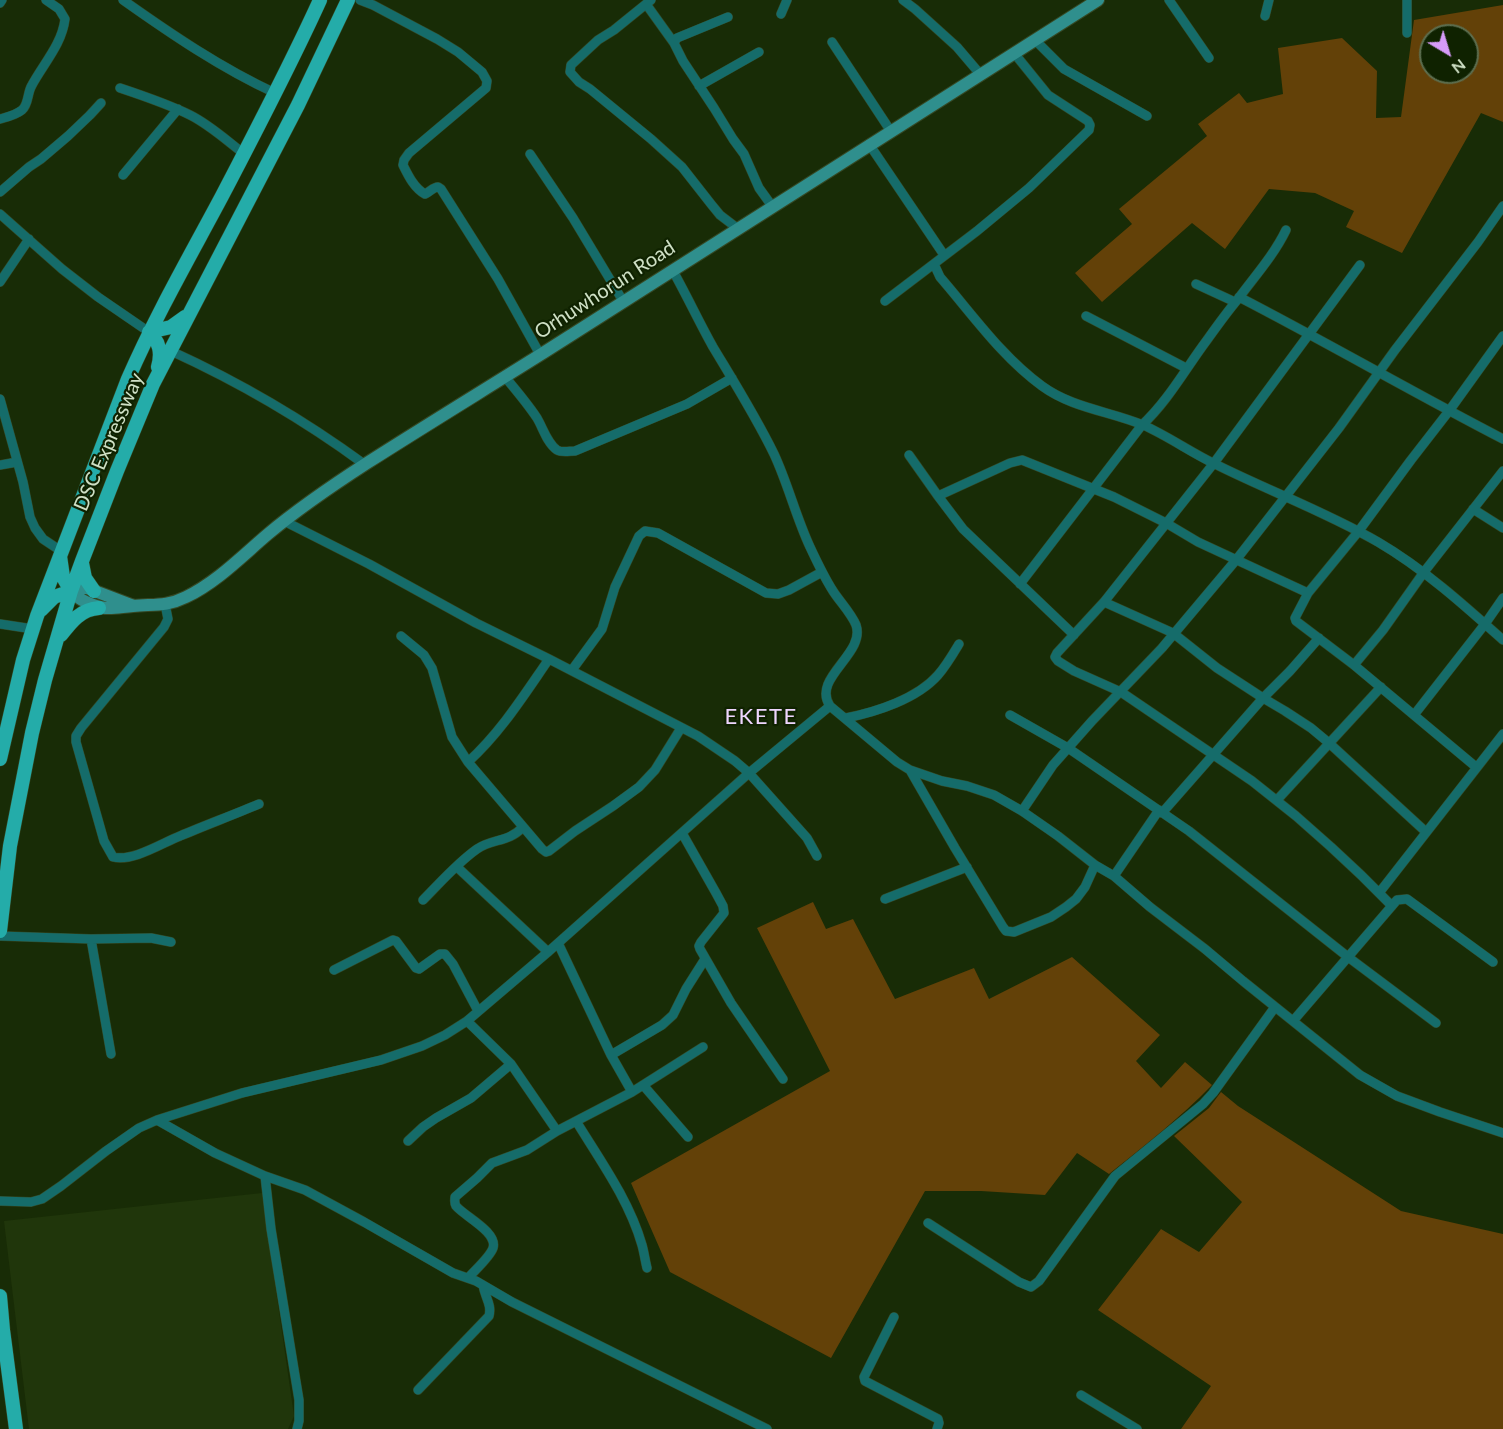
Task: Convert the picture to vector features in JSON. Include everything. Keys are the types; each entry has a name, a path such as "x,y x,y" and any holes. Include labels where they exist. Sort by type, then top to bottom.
{"main road":[{"name":"DSC Expressway","path":"0,759 35,622 120,399 149,332 275,93 320,0"},
{"name":"DSC Expressway","path":"0,931 10,846 25,768 45,680 82,561 153,384 352,0"},
{"path":"153,384 160,362 160,354 158,342 149,332 171,327 190,311"},
{"path":"35,622 48,601 71,591 63,577 61,551"},
{"path":"82,561 85,578 94,591"},
{"path":"58,639 80,614 92,608 99,608"},
{"path":"0,1296 16,1429"}],"street":[{"path":"0,119 18,113 27,104 31,86 58,44 65,19 59,9 46,0"},
{"path":"123,0 222,66 275,93"},
{"path":"352,0 373,5 437,39 458,52 486,77 486,88 409,153 403,165 408,176 421,192 425,194 438,187 441,189 542,354"},
{"path":"781,14 787,0"},
{"path":"903,0 957,47 980,74"},
{"path":"1169,0 1209,58"},
{"path":"1265,16 1269,0"},
{"path":"1407,0 1407,33"},
{"name":"Orhuwhorun Road","path":"99,608 116,609 165,604 186,597 200,589 284,521 364,464 542,354 736,228 1096,1"},
{"path":"736,228 720,215 682,167 651,139 579,82 570,72 572,65 598,40 649,2 683,61 744,154 759,188 772,206"},
{"path":"674,43 677,38 728,17"},
{"path":"1035,39 1064,69 1147,116"},
{"path":"832,42 890,130"},
{"path":"699,86 759,52"},
{"path":"885,301 1029,188 1089,130 1088,121 1048,95 1014,53"},
{"path":"120,88 192,115 243,153"},
{"path":"0,192 68,136 101,103"},
{"path":"123,175 178,110"},
{"path":"869,144 944,255"},
{"path":"530,154 573,218 623,301"},
{"path":"1022,811 1053,765 1162,648 1236,560 1339,428 1503,206"},
{"path":"0,214 62,269 149,332"},
{"path":"1020,584 1142,425 1158,409 1186,368 1254,279 1286,230"},
{"path":"0,282 29,240"},
{"path":"934,264 940,277 995,342 1024,372 1044,388 1069,402 1142,425 1214,463 1378,542 1424,572 1503,640"},
{"path":"1360,265 1214,463 1104,602 1055,657 1074,671 1121,692 1150,710 1252,781 1346,861 1392,906"},
{"path":"673,270 711,343 759,423 786,481 806,538 822,572 856,625 857,638 854,647 828,686 826,700 830,706 897,762 910,770 994,795 1058,836 1095,865 1114,876 1360,1075 1397,1096 1503,1132"},
{"path":"1196,284 1237,300 1310,334 1503,439"},
{"path":"1086,316 1186,368"},
{"path":"1476,767 1295,618 1308,593 1358,532 1503,336"},
{"path":"171,351 270,401 305,422 364,464"},
{"path":"505,376 525,401 550,443 563,452 575,451 687,404 732,378"},
{"path":"0,399 30,517 43,539 61,551"},
{"path":"909,455 963,529 1074,635"},
{"path":"938,496 1010,462 1022,460 1114,497 1198,542 1308,593"},
{"path":"0,465 17,462"},
{"path":"1354,665 1503,471"},
{"path":"1473,509 1503,528"},
{"path":"284,521 369,564 476,623 698,736 735,761 748,773 807,838 817,856"},
{"path":"572,670 602,629 615,587 639,536 645,531 658,533 766,593 778,594 789,590 822,572"},
{"path":"99,608 71,591 80,588 94,591 134,606"},
{"path":"1414,715 1503,598"},
{"path":"1104,602 1173,633 1217,668 1285,711 1329,743 1426,832"},
{"path":"165,604 168,619 164,627 76,736 98,822 109,851 113,857 120,859 130,857 259,804"},
{"path":"0,624 35,622"},
{"path":"401,636 424,655 432,668 452,737 468,762 546,852 639,787 655,770 681,728"},
{"path":"1114,876 1160,812 1319,638"},
{"path":"846,718 887,707 923,687 938,675 960,644"},
{"path":"468,762 501,728 549,659"},
{"path":"1277,801 1381,687"},
{"path":"0,1201 31,1202 42,1199 114,1145 139,1128 157,1120 242,1093 381,1060 422,1046 467,1021 548,952 748,773 830,706"},
{"path":"1010,715 1068,748 1189,831 1348,957 1436,1023"},
{"path":"1378,892 1503,734"},
{"path":"910,770 1006,931 1014,932 1051,917 1076,899 1085,887 1095,865"},
{"path":"423,900 477,849 488,843 509,838 523,827"},
{"path":"682,833 723,906 724,913 699,946 730,1003 783,1079"},
{"path":"457,867 548,952"},
{"path":"885,898 966,867"},
{"path":"1293,1021 1397,900 1407,899 1493,963"},
{"path":"0,936 151,938 171,942"},
{"path":"91,939 111,1054"},
{"path":"333,970 393,940 419,969 440,954 445,954 453,964 478,1011"},
{"path":"558,943 611,1055 632,1092"},
{"path":"611,1055 662,1025 673,1015 705,959"},
{"path":"928,1223 1019,1282 1031,1287 1039,1281 1115,1176 1203,1104 1213,1093 1275,1007"},
{"path":"467,1021 511,1064 557,1131"},
{"path":"468,1278 493,1246 492,1240 478,1223 455,1205 455,1197 492,1162 527,1150 557,1131 632,1092 702,1047"},
{"path":"408,1141 436,1118 471,1098 511,1064"},
{"path":"643,1085 688,1137"},
{"path":"157,1120 215,1153 265,1176 305,1190 453,1273 483,1285 512,1302 767,1429"},
{"path":"576,1121 614,1182 629,1213 642,1245 647,1268"},
{"path":"265,1176 299,1400 297,1429"},
{"path":"418,1390 489,1316 491,1309 484,1295 483,1285"},
{"path":"894,1317 864,1377 865,1381 938,1419 937,1429"},
{"path":"1081,1395 1137,1429"}],"shaded area":[{"path":"1503,5 1503,122 1481,113 1402,253 1346,227 1354,211 1315,193 1269,189 1225,249 1192,223 1102,302 1075,273 1132,224 1119,209 1207,136 1198,124 1239,93 1247,103 1283,94 1278,48 1342,38 1377,71 1376,118 1401,117 1414,20"},
{"path":"813,902 826,929 853,919 895,999 974,968 989,999 1072,957 1160,1035 1136,1061 1161,1088 1185,1062 1212,1085 1175,1120 1109,1174 1077,1153 1045,1195 981,1191 925,1191 831,1358 670,1272 631,1183 830,1071 757,928"},
{"path":"1221,1092 1238,1106 1401,1211 1503,1234 1503,1429 1181,1429 1211,1386 1098,1310 1161,1229 1199,1252 1242,1202 1174,1136 1209,1108"},
{"path":"262,1193 294,1416 288,1429 29,1429 4,1221"}],"district":[{"name":"EKETE","path":"761,717"}]}
